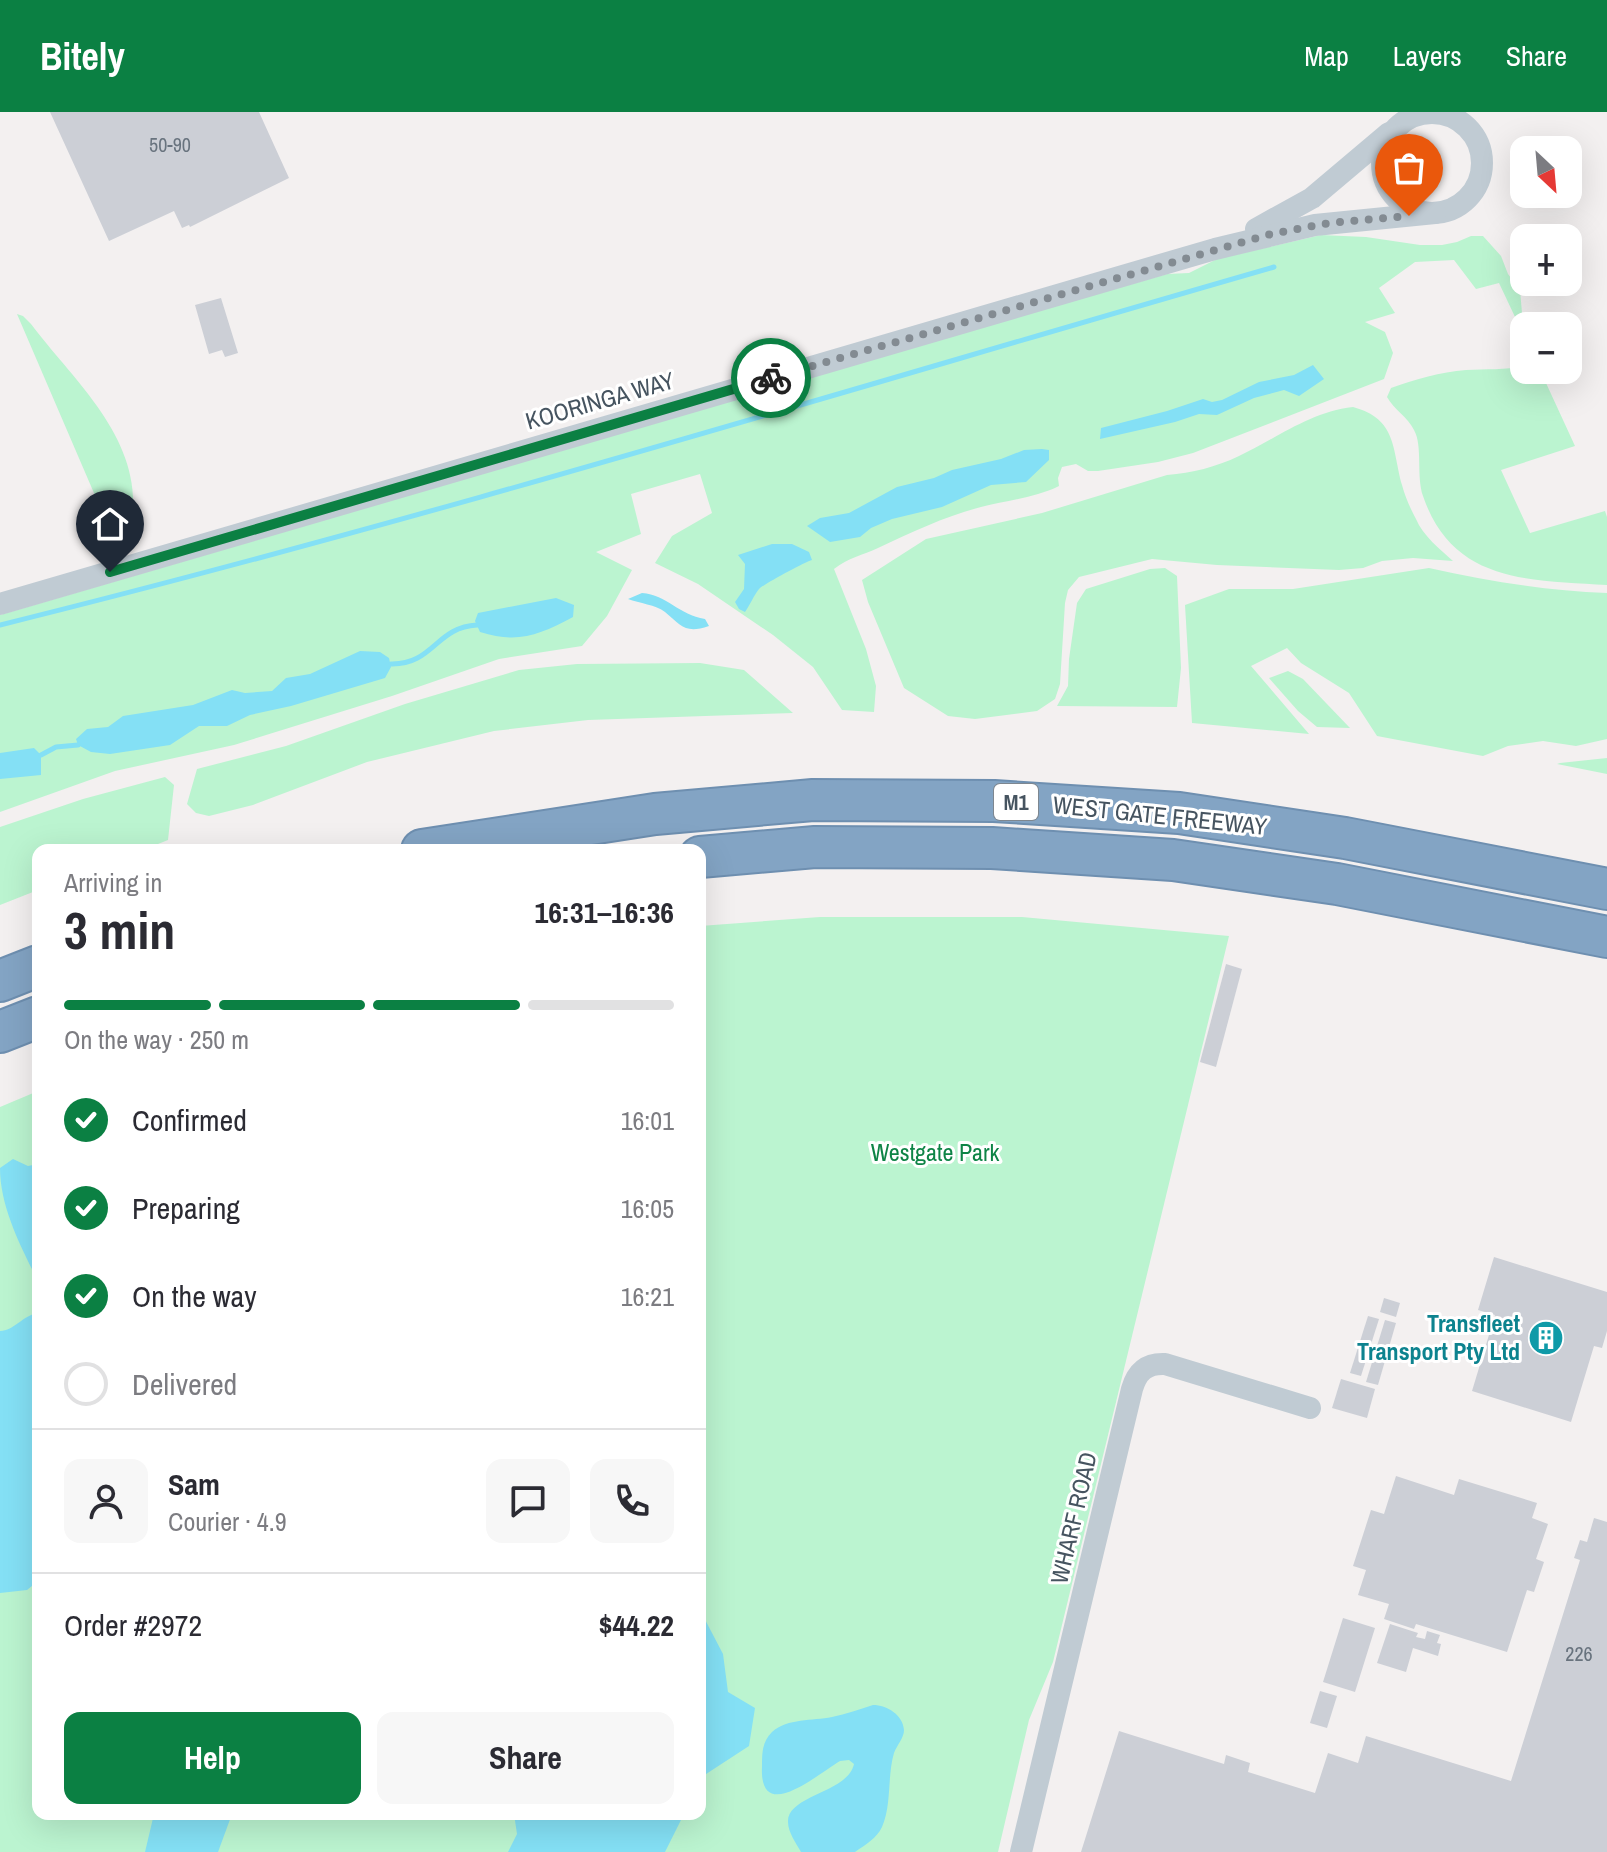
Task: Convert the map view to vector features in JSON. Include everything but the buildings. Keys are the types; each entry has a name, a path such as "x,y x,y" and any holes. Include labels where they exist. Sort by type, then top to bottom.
{"highway":[{"name":"WEST GATE FREEWAY","path":"461,844 655,814 813,800 994,801 1179,813 1345,838 1607,889"},
{"name":"WEST GATE FREEWAY","path":"706,856 815,847 992,848 1173,860 1337,884 1607,937"},
{"path":"0,981 32,968"},
{"path":"0,1032 32,1019"}],"street":[{"path":"1432,113 1448,116 1463,124 1474,136 1481,151 1482,168 1472,194 1450,210 1435,213 1420,212 1405,206 1385,184 1381,167 1389,136 1401,123 1416,115 1432,113"},
{"name":"KOORINGA WAY","path":"1215,249 1299,206 1401,123"},
{"name":"KOORINGA WAY","path":"0,604 1215,249 1315,225 1435,213"},
{"name":"WHARF ROAD","path":"1021,1852 1111,1473 1138,1374 1148,1366 1165,1364 1310,1408"}],"green space":[{"path":"1321,235 1366,237 1420,245 1442,245 1471,236 1483,236 1501,256 1510,277 1510,296 1521,296 1522,312 1513,312 1499,283 1476,289 1454,260 1415,262 1379,288 1395,313 1365,322 1385,332 1393,353 1384,379 1193,453 1098,471 1088,471 1076,464 1062,467 1059,486 1050,490 955,515 845,562 834,569 866,649 876,686 874,712 842,710 813,667 773,635 698,584 655,563 672,536 712,513 700,474 631,494 641,534 596,552 632,570 607,616 582,646 499,659 234,745 115,771 0,812 0,615 1016,317 1167,274 1189,273 1217,259"},
{"path":"17,314 31,324 83,388 114,434 126,458 132,485 133,513 106,521"},
{"path":"1510,368 1510,384 1546,384 1575,446 1501,470 1530,533 1605,511 1607,585 1523,578 1498,572 1474,562 1454,546 1436,525 1423,496 1417,437 1387,397 1391,388 1447,372"},
{"path":"1353,407 1367,412 1385,427 1394,447 1403,489 1419,525 1427,537 1453,561 1413,558 1339,570 1152,559 1079,577 1068,590 1060,684 1055,699 1037,711 975,719 948,716 904,688 862,580 926,539 1042,513 1167,475 1213,466 1322,414"},
{"path":"1165,568 1177,576 1181,668 1177,707 1057,706 1068,686 1077,603 1086,589 1150,569"},
{"path":"1429,568 1518,585 1607,593 1607,739 1576,746 1543,741 1508,746 1483,756 1377,736 1349,693 1301,663 1287,648 1251,666 1309,734 1192,723 1185,605 1229,589 1293,589"},
{"path":"700,663 744,670 793,713 588,720 494,731 367,762 253,805 209,816 196,813 187,804 197,769 286,746 405,704 519,670 577,664"},
{"path":"1288,671 1303,679 1350,728 1317,727 1298,711 1269,678"},
{"path":"1607,758 1607,774 1557,764 1560,763"},
{"path":"165,777 174,785 168,840 158,844 32,844 32,892 0,905 0,827 83,799"},
{"name":"Westgate Park","path":"820,917 1022,917 1229,936 1053,1662 1029,1720 998,1852 0,1852 0,1107 32,1094 32,1820 706,1820 706,926"}],"water":[{"path":"1313,365 1324,379 1299,396 1284,390 1254,398 1217,415 1199,414 1100,439 1101,428 1203,399 1212,402 1222,400 1259,382 1294,375"},
{"path":"1024,450 1049,450 1049,460 1026,482 991,485 942,507 892,519 871,528 860,537 830,542 807,526 820,518 849,513 897,487"},
{"path":"772,544 792,544 809,552 812,560 759,589 745,612 735,602 744,589 745,564 738,555"},
{"path":"642,593 659,597 688,614 705,619 709,626 689,629 661,610 628,599"},
{"path":"556,598 574,605 573,617 539,633 517,637 494,636 480,632 475,621 478,613"},
{"path":"360,651 380,652 389,658 391,667 385,678 250,715 227,726 199,726 170,745 110,754 91,752 78,745 76,739 87,729 108,727 123,716 193,705 232,690 245,693 272,691 286,678 310,674"},
{"path":"34,748 41,755 41,775 0,779 0,753"},
{"path":"13,1159 32,1165 32,1269 13,1226 4,1197 0,1168"},
{"path":"32,1315 32,1586 27,1590 0,1593 0,1331"},
{"path":"706,1621 723,1654 728,1692 755,1708 749,1746 706,1774"},
{"path":"873,1705 893,1712 901,1720 904,1730 894,1753 882,1827 874,1838 855,1852 801,1852 789,1830 790,1813 807,1799 841,1782 854,1764 849,1760 840,1761 804,1785 779,1794 769,1792 763,1783 762,1766 766,1740 785,1724 832,1717"},
{"path":"153,1820 230,1820 218,1852 145,1852"},
{"path":"515,1820 681,1820 665,1852 508,1852 517,1834"}],"waterway":[{"path":"0,625 320,542 1274,267"},
{"path":"391,664 416,659 452,632 477,625"},
{"path":"41,755 56,747 78,745"}],"way so far":[{"path":"771,378 1271,234 1329,223 1409,216"}],"place":[{"name":"Transfleet Transport Pty Ltd","path":"1546,1338"}],"route":[{"path":"110,572 771,378"}]}
